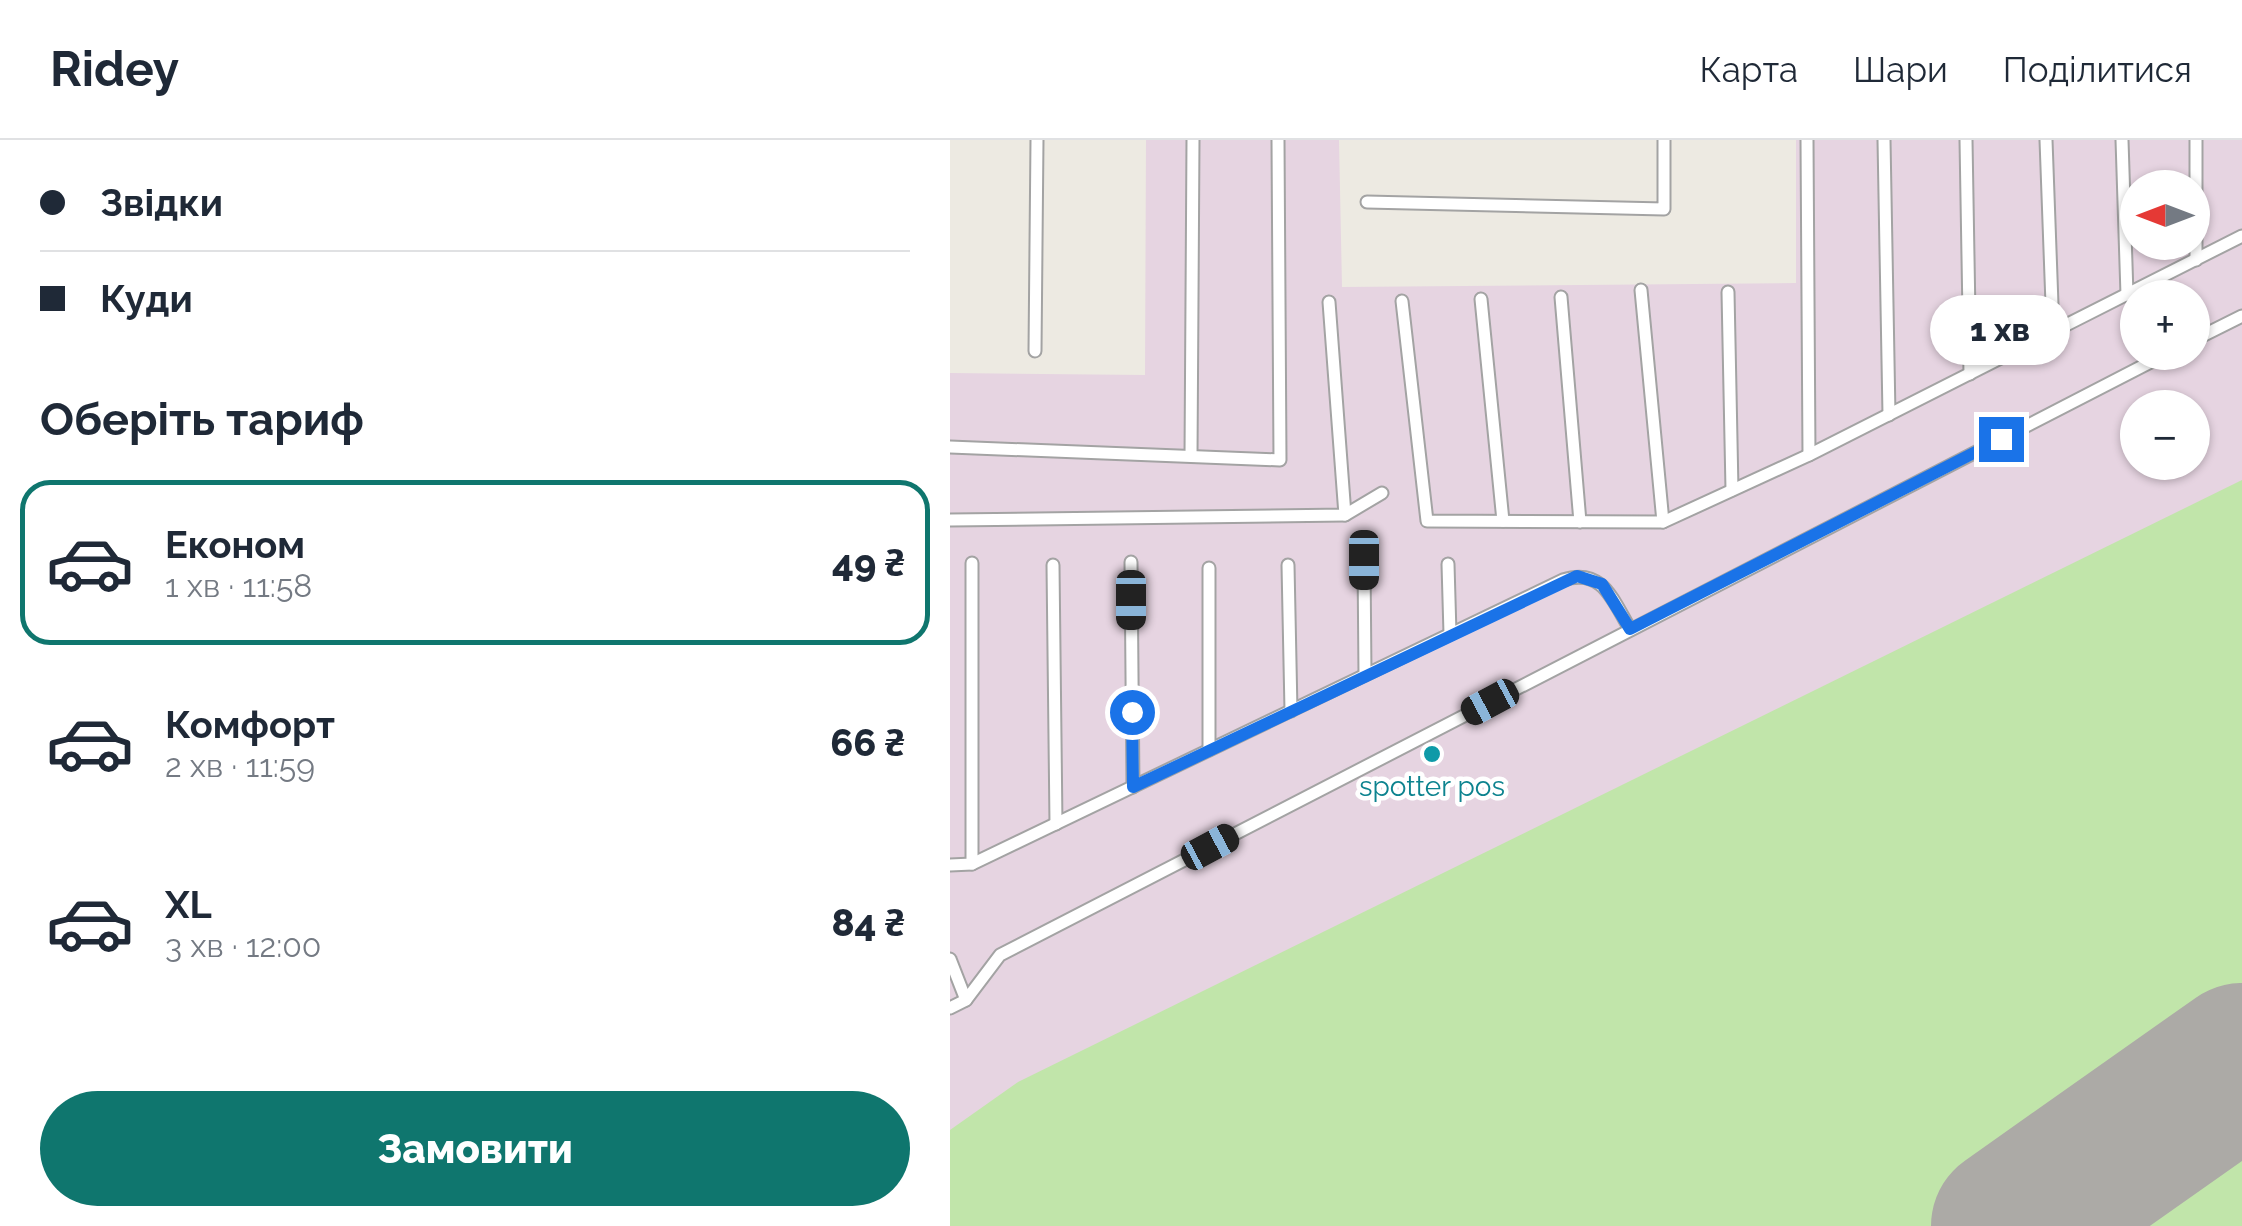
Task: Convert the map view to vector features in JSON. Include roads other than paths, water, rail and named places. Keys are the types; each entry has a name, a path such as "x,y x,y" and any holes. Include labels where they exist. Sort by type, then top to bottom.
{"lane":[{"path":"1036,351 1037,140"},
{"path":"1191,456 1193,140"},
{"path":"950,447 1280,460 1278,140"},
{"path":"1366,202 1664,209 1664,140"},
{"path":"1807,140 1809,454"},
{"path":"1884,140 1889,415"},
{"path":"1966,140 1970,374"},
{"path":"2046,140 2053,332"},
{"path":"2122,140 2127,280"},
{"path":"2196,140 2196,170"},
{"path":"2210,253 2242,236"},
{"path":"2155,280 2196,260"},
{"path":"1640,290 1662,522"},
{"path":"1728,292 1732,490"},
{"path":"1561,297 1580,522"},
{"path":"1402,301 1427,521 1662,522 1889,415 2120,298"},
{"path":"1482,299 1503,521"},
{"path":"1329,302 1345,515"},
{"path":"2210,332 2242,316"},
{"path":"950,1008 966,1000 1000,955 2135,370"},
{"path":"950,520 1345,515 1382,493"},
{"path":"1364,560 1365,676"},
{"path":"1130,562 1133,787"},
{"path":"972,563 972,864"},
{"path":"1448,564 1450,634"},
{"path":"1053,565 1056,824"},
{"path":"1288,565 1291,711"},
{"path":"1210,568 1210,750"},
{"path":"950,865 972,864 1577,576 1602,584 1630,629"},
{"path":"950,960 966,1000"}],"place":[{"name":"spotter pos","path":"1432,754"}]}
